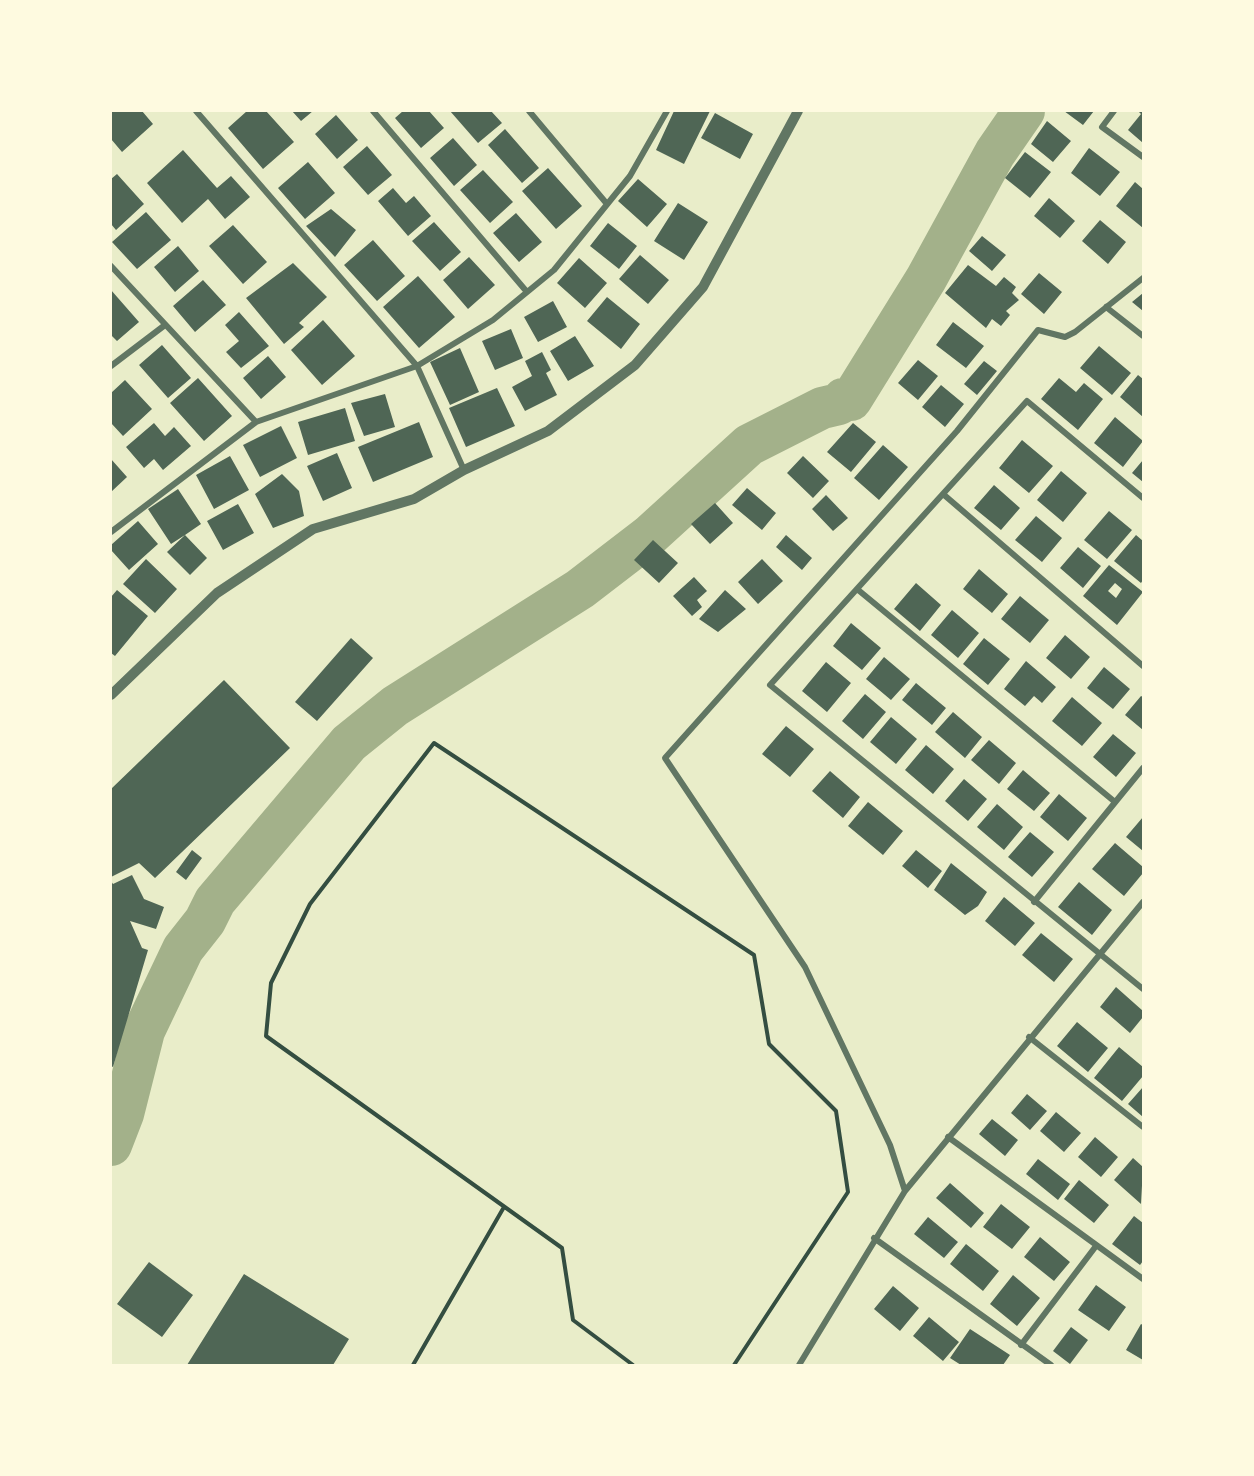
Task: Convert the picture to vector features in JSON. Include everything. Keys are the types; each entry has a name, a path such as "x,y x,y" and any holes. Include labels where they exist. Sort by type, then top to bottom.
{"street":[{"path":"196,111 417,366 464,470"},
{"path":"374,111 527,292"},
{"path":"529,111 607,204"},
{"path":"111,532 255,422 417,366 493,320 554,270 630,176 668,111"},
{"path":"111,695 217,593 313,529 414,499 464,470 548,431 635,365 703,287 798,111"},
{"path":"1114,111 1102,127 1143,158"},
{"path":"111,266 255,422"},
{"path":"905,1191 890,1145 805,967 665,758 957,431 1038,330 1065,337 1143,279"},
{"path":"1106,307 1143,336"},
{"path":"111,366 165,325"},
{"path":"1143,498 1027,401 770,685 1143,989"},
{"path":"943,494 1143,666"},
{"path":"857,589 1115,802"},
{"path":"1034,902 1143,768"},
{"path":"799,1365 874,1238 905,1191 1029,1037 1143,902"},
{"path":"1029,1037 1143,1127"},
{"path":"948,1137 1143,1279"},
{"path":"874,1238 1051,1365"},
{"path":"1021,1345 1096,1246"}],"path":[{"path":"633,1365 573,1320 562,1248 266,1036 270,983 310,904 434,743 754,954 769,1044 836,1111 848,1192 734,1365"},
{"path":"413,1365 504,1207"}],"building":[{"path":"111,111 142,111 153,124 122,152 111,139"},
{"path":"247,111 266,111 294,142 263,169 228,128"},
{"path":"292,111 313,111 301,121"},
{"path":"403,111 429,111 444,128 421,148 395,118"},
{"path":"450,111 491,111 502,123 478,143"},
{"path":"674,111 710,111 684,164 656,150"},
{"path":"1064,111 1094,111 1083,125"},
{"path":"1138,111 1143,111 1143,143 1128,130 1141,114"},
{"path":"715,113 753,134 740,159 701,138"},
{"path":"336,115 358,140 337,159 315,134"},
{"path":"1047,121 1071,141 1053,162 1031,144"},
{"path":"505,129 539,168 522,183 488,145"},
{"path":"453,138 477,165 454,186 430,158"},
{"path":"367,146 392,175 368,195 343,167"},
{"path":"1089,148 1120,172 1100,196 1071,173"},
{"path":"183,150 217,188 231,176 250,197 225,219 208,199 182,223 147,183"},
{"path":"1025,152 1051,172 1030,198 1005,178"},
{"path":"308,162 335,193 305,219 278,188"},
{"path":"548,168 582,206 556,229 522,191"},
{"path":"483,170 513,202 490,223 460,190"},
{"path":"117,174 144,204 116,230 111,224 111,179"},
{"path":"638,179 667,204 647,227 618,201"},
{"path":"1135,182 1143,189 1143,228 1116,206"},
{"path":"393,188 406,203 414,196 431,216 408,236 378,201"},
{"path":"1049,198 1075,221 1060,238 1034,216"},
{"path":"678,203 708,222 684,260 654,241"},
{"path":"331,209 356,230 335,257 306,226"},
{"path":"146,212 171,240 137,269 112,242"},
{"path":"516,213 542,242 519,262 493,233"},
{"path":"1100,220 1126,242 1108,264 1082,241"},
{"path":"434,222 461,252 440,271 412,241"},
{"path":"608,223 637,246 619,269 590,246"},
{"path":"233,225 267,262 243,284 209,246"},
{"path":"982,236 1006,255 992,271 969,251"},
{"path":"373,240 405,276 377,301 344,265"},
{"path":"178,246 199,271 175,292 154,267"},
{"path":"640,255 669,280 648,304 619,279"},
{"path":"469,257 495,285 468,309 443,280"},
{"path":"579,258 607,283 585,308 557,283"},
{"path":"293,263 327,297 299,323 304,327 284,344 246,298"},
{"path":"968,265 996,286 1004,277 1016,287 1012,293 1019,300 1006,311 1010,315 1001,326 992,319 986,328 945,293"},
{"path":"1039,273 1062,292 1044,314 1021,294"},
{"path":"418,276 455,317 419,348 383,307"},
{"path":"203,280 226,305 195,332 173,306"},
{"path":"111,290 139,322 117,341 111,335"},
{"path":"1143,293 1143,311 1132,302"},
{"path":"607,297 640,324 621,349 587,321"},
{"path":"553,301 567,327 538,342 524,317"},
{"path":"239,312 269,346 241,368 226,352 239,341 225,325"},
{"path":"323,320 355,356 322,385 291,350"},
{"path":"953,322 984,346 966,368 936,345"},
{"path":"511,329 523,358 495,370 482,341"},
{"path":"575,336 594,366 568,381 550,351"},
{"path":"162,345 191,378 168,398 139,365"},
{"path":"1099,346 1131,373 1112,395 1080,368"},
{"path":"460,348 479,392 450,405 430,362"},
{"path":"542,352 551,370 546,373 557,395 525,411 512,387 532,376 525,361"},
{"path":"268,356 286,377 261,399 243,378"},
{"path":"918,360 938,376 918,400 898,383"},
{"path":"984,361 997,371 977,395 964,384"},
{"path":"1138,375 1143,379 1143,417 1120,397"},
{"path":"198,378 232,416 204,441 170,403"},
{"path":"1059,378 1076,392 1084,383 1103,399 1078,430 1041,399"},
{"path":"125,380 152,409 123,436 111,423 111,393"},
{"path":"941,385 964,404 945,427 922,407"},
{"path":"497,388 515,426 466,447 449,408"},
{"path":"385,394 395,427 364,436 351,403"},
{"path":"345,408 355,441 308,455 298,422"},
{"path":"1115,417 1143,441 1123,467 1094,443"},
{"path":"419,422 433,457 373,482 358,447"},
{"path":"154,423 165,436 174,427 191,446 163,470 154,459 144,468 126,447"},
{"path":"853,423 876,442 851,472 827,452"},
{"path":"281,426 297,458 260,477 243,445"},
{"path":"1022,440 1053,466 1029,493 999,468"},
{"path":"883,445 908,467 879,500 854,478"},
{"path":"337,453 352,488 323,501 307,466"},
{"path":"230,456 249,490 214,509 196,475"},
{"path":"803,456 829,481 813,498 787,473"},
{"path":"111,459 127,477 111,492"},
{"path":"1143,460 1143,482 1132,473"},
{"path":"1061,471 1087,493 1063,522 1037,500"},
{"path":"282,474 299,491 304,516 273,528 255,494"},
{"path":"994,485 1020,508 1001,530 974,508"},
{"path":"747,488 776,513 762,530 732,505"},
{"path":"178,489 201,524 171,544 148,509"},
{"path":"826,495 848,518 833,531 812,509"},
{"path":"715,503 733,523 710,544 691,524"},
{"path":"238,504 254,533 223,550 207,521"},
{"path":"1109,511 1132,530 1107,559 1084,540"},
{"path":"1036,516 1062,538 1042,562 1015,540"},
{"path":"138,521 158,544 129,570 111,550 111,545"},
{"path":"185,535 207,558 190,575 167,552"},
{"path":"786,535 812,558 802,570 776,547"},
{"path":"1136,535 1143,541 1143,580 1141,583 1114,561"},
{"path":"653,540 678,563 659,583 634,560"},
{"path":"1078,547 1101,566 1083,588 1060,568"},
{"path":"146,559 177,589 155,613 123,584"},
{"path":"762,559 783,581 758,604 738,582"},
{"path":"1109,565 1143,592 1117,625 1083,596","holes":["1115,583 1122,589 1116,598 1108,591"]},
{"path":"979,569 1008,594 992,613 963,589"},
{"path":"694,577 707,591 697,600 702,607 692,616 673,596"},
{"path":"916,583 941,605 920,631 894,609"},
{"path":"117,590 148,616 115,656 111,653 111,597"},
{"path":"725,590 746,609 718,632 699,619"},
{"path":"1020,596 1049,620 1030,643 1001,619"},
{"path":"952,610 979,633 958,658 931,635"},
{"path":"851,623 881,648 862,670 833,646"},
{"path":"1065,635 1090,657 1071,679 1046,658"},
{"path":"351,638 373,658 317,721 295,702"},
{"path":"984,638 1010,659 988,685 963,664"},
{"path":"884,657 910,679 891,700 866,679"},
{"path":"1026,661 1056,687 1042,703 1034,696 1025,706 1004,689"},
{"path":"826,662 851,683 827,712 802,691"},
{"path":"1104,667 1130,689 1113,709 1087,688"},
{"path":"224,680 290,748 155,878 139,863 111,877 111,789"},
{"path":"916,683 946,708 932,725 902,700"},
{"path":"865,694 886,712 863,739 842,721"},
{"path":"1141,696 1143,697 1143,730 1125,715"},
{"path":"1072,697 1102,723 1082,746 1052,721"},
{"path":"953,712 982,737 965,758 935,732"},
{"path":"891,717 917,739 896,764 870,742"},
{"path":"786,726 814,749 790,777 762,754"},
{"path":"1113,734 1136,753 1116,777 1093,757"},
{"path":"989,740 1016,763 999,784 971,760"},
{"path":"926,745 954,769 933,794 905,770"},
{"path":"1023,770 1050,793 1034,811 1007,789"},
{"path":"830,771 860,797 843,818 812,791"},
{"path":"964,779 987,799 968,821 945,801"},
{"path":"1059,794 1087,818 1068,841 1040,817"},
{"path":"868,802 903,831 883,855 848,826"},
{"path":"997,804 1023,827 1004,850 977,827"},
{"path":"1143,817 1143,851 1126,837"},
{"path":"1030,832 1054,852 1032,877 1008,857"},
{"path":"1115,843 1143,867 1143,873 1124,896 1092,869"},
{"path":"192,850 202,858 186,880 176,872"},
{"path":"916,850 942,871 928,888 902,866"},
{"path":"951,863 987,892 978,906 965,915 934,890"},
{"path":"132,875 144,899 164,907 156,929 130,921 142,948 148,950 113,1067 111,1066 111,881 113,884"},
{"path":"1079,882 1112,910 1092,935 1058,907"},
{"path":"1004,897 1035,923 1015,946 985,921"},
{"path":"1041,933 1073,959 1054,982 1022,955"},
{"path":"1116,987 1143,1011 1143,1017 1130,1033 1100,1007"},
{"path":"1077,1022 1108,1048 1088,1072 1057,1046"},
{"path":"1119,1047 1143,1067 1143,1076 1122,1101 1094,1078"},
{"path":"1143,1087 1143,1117 1128,1104"},
{"path":"1027,1094 1047,1111 1030,1130 1011,1113"},
{"path":"1056,1112 1081,1133 1064,1152 1040,1131"},
{"path":"992,1119 1018,1140 1005,1156 979,1134"},
{"path":"1095,1137 1118,1157 1101,1177 1078,1157"},
{"path":"1133,1158 1143,1167 1141,1204 1114,1180"},
{"path":"1038,1159 1070,1184 1058,1200 1026,1174"},
{"path":"1079,1180 1109,1205 1094,1223 1064,1199"},
{"path":"950,1183 984,1213 971,1228 936,1198"},
{"path":"1001,1204 1030,1227 1012,1249 983,1227"},
{"path":"1134,1216 1143,1223 1143,1261 1140,1265 1112,1244"},
{"path":"928,1217 958,1242 944,1258 914,1234"},
{"path":"1040,1237 1070,1262 1054,1281 1024,1257"},
{"path":"966,1244 999,1271 983,1291 950,1264"},
{"path":"149,1262 193,1295 162,1337 117,1304"},
{"path":"244,1274 349,1339 333,1365 187,1365"},
{"path":"1013,1275 1040,1298 1017,1326 990,1304"},
{"path":"1096,1285 1126,1307 1109,1331 1078,1310"},
{"path":"893,1286 919,1308 900,1331 874,1309"},
{"path":"929,1317 959,1342 943,1361 913,1336"},
{"path":"1141,1324 1143,1325 1143,1360 1126,1350"},
{"path":"1071,1327 1088,1340 1070,1364 1053,1351"},
{"path":"970,1329 1010,1355 1003,1365 961,1365 950,1358"}],"waterway":[{"path":"111,1145 123,1114 144,1031 183,949 205,921 215,901 349,743 395,706 580,589 649,536 749,445 822,408 839,404 843,399 851,400 926,279 995,153 1024,111"}]}
